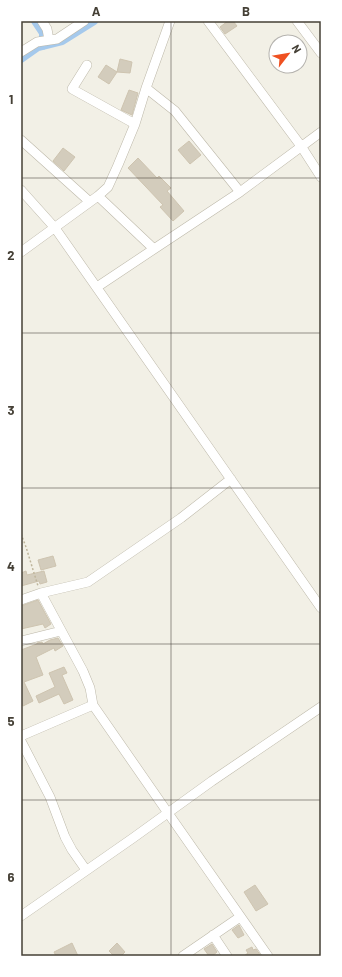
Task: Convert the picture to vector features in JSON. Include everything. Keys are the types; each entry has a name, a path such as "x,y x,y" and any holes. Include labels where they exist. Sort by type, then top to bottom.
{"street":[{"path":"42,21 48,29 45,40"},
{"path":"21,52 37,42 57,39 84,21"},
{"path":"21,252 90,202 108,187 134,124 170,21"},
{"path":"208,21 301,146 321,177"},
{"path":"297,21 321,53"},
{"path":"88,70 72,89 134,124"},
{"path":"146,88 175,111 240,192"},
{"path":"97,287 240,192 321,132"},
{"path":"21,140 90,202"},
{"path":"21,190 55,228 321,608"},
{"path":"98,196 154,249"},
{"path":"21,600 41,593 88,582 181,518 231,479"},
{"path":"41,593 83,671 90,688 94,705 268,956"},
{"path":"21,641 61,631"},
{"path":"21,736 94,705"},
{"path":"21,916 168,813 212,780 321,707"},
{"path":"21,741 50,797 65,837 86,870"},
{"path":"184,956 240,917"},
{"path":"213,936 227,956"}],"path":[{"path":"21,534 37,585 41,593"}],"building":[{"path":"228,21 233,21 237,26 225,34 220,27"},
{"path":"120,59 132,62 130,73 117,72"},
{"path":"106,65 117,72 109,84 98,77"},
{"path":"129,90 138,93 132,115 121,110"},
{"path":"189,141 201,155 190,164 178,150"},
{"path":"63,148 75,157 64,171 53,161"},
{"path":"138,158 157,178 159,176 171,188 167,191 184,211 173,221 160,207 163,205 128,168"},
{"path":"53,556 56,566 41,570 38,560"},
{"path":"26,571 27,575 44,571 47,582 40,584 39,581 21,586 21,573"},
{"path":"38,600 51,624 45,628 43,624 21,629 21,606"},
{"path":"58,638 63,646 55,651 54,648 36,657 43,675 24,682 33,701 23,706 21,702 21,650 37,643 42,642 43,644"},
{"path":"64,667 67,673 62,675 73,700 64,704 59,694 39,703 36,696 55,687 49,673"},
{"path":"255,885 268,904 256,911 244,892"},
{"path":"239,925 244,935 238,938 232,930"},
{"path":"72,943 78,956 56,956 54,952"},
{"path":"117,943 125,952 121,956 114,956 109,951"},
{"path":"212,944 217,952 212,956 209,956 204,949"},
{"path":"252,947 253,950 256,949 261,956 244,956 248,953 246,950"}],"waterway":[{"path":"35,21 43,33 43,46"},
{"path":"21,59 38,47 62,41 94,21"}]}
